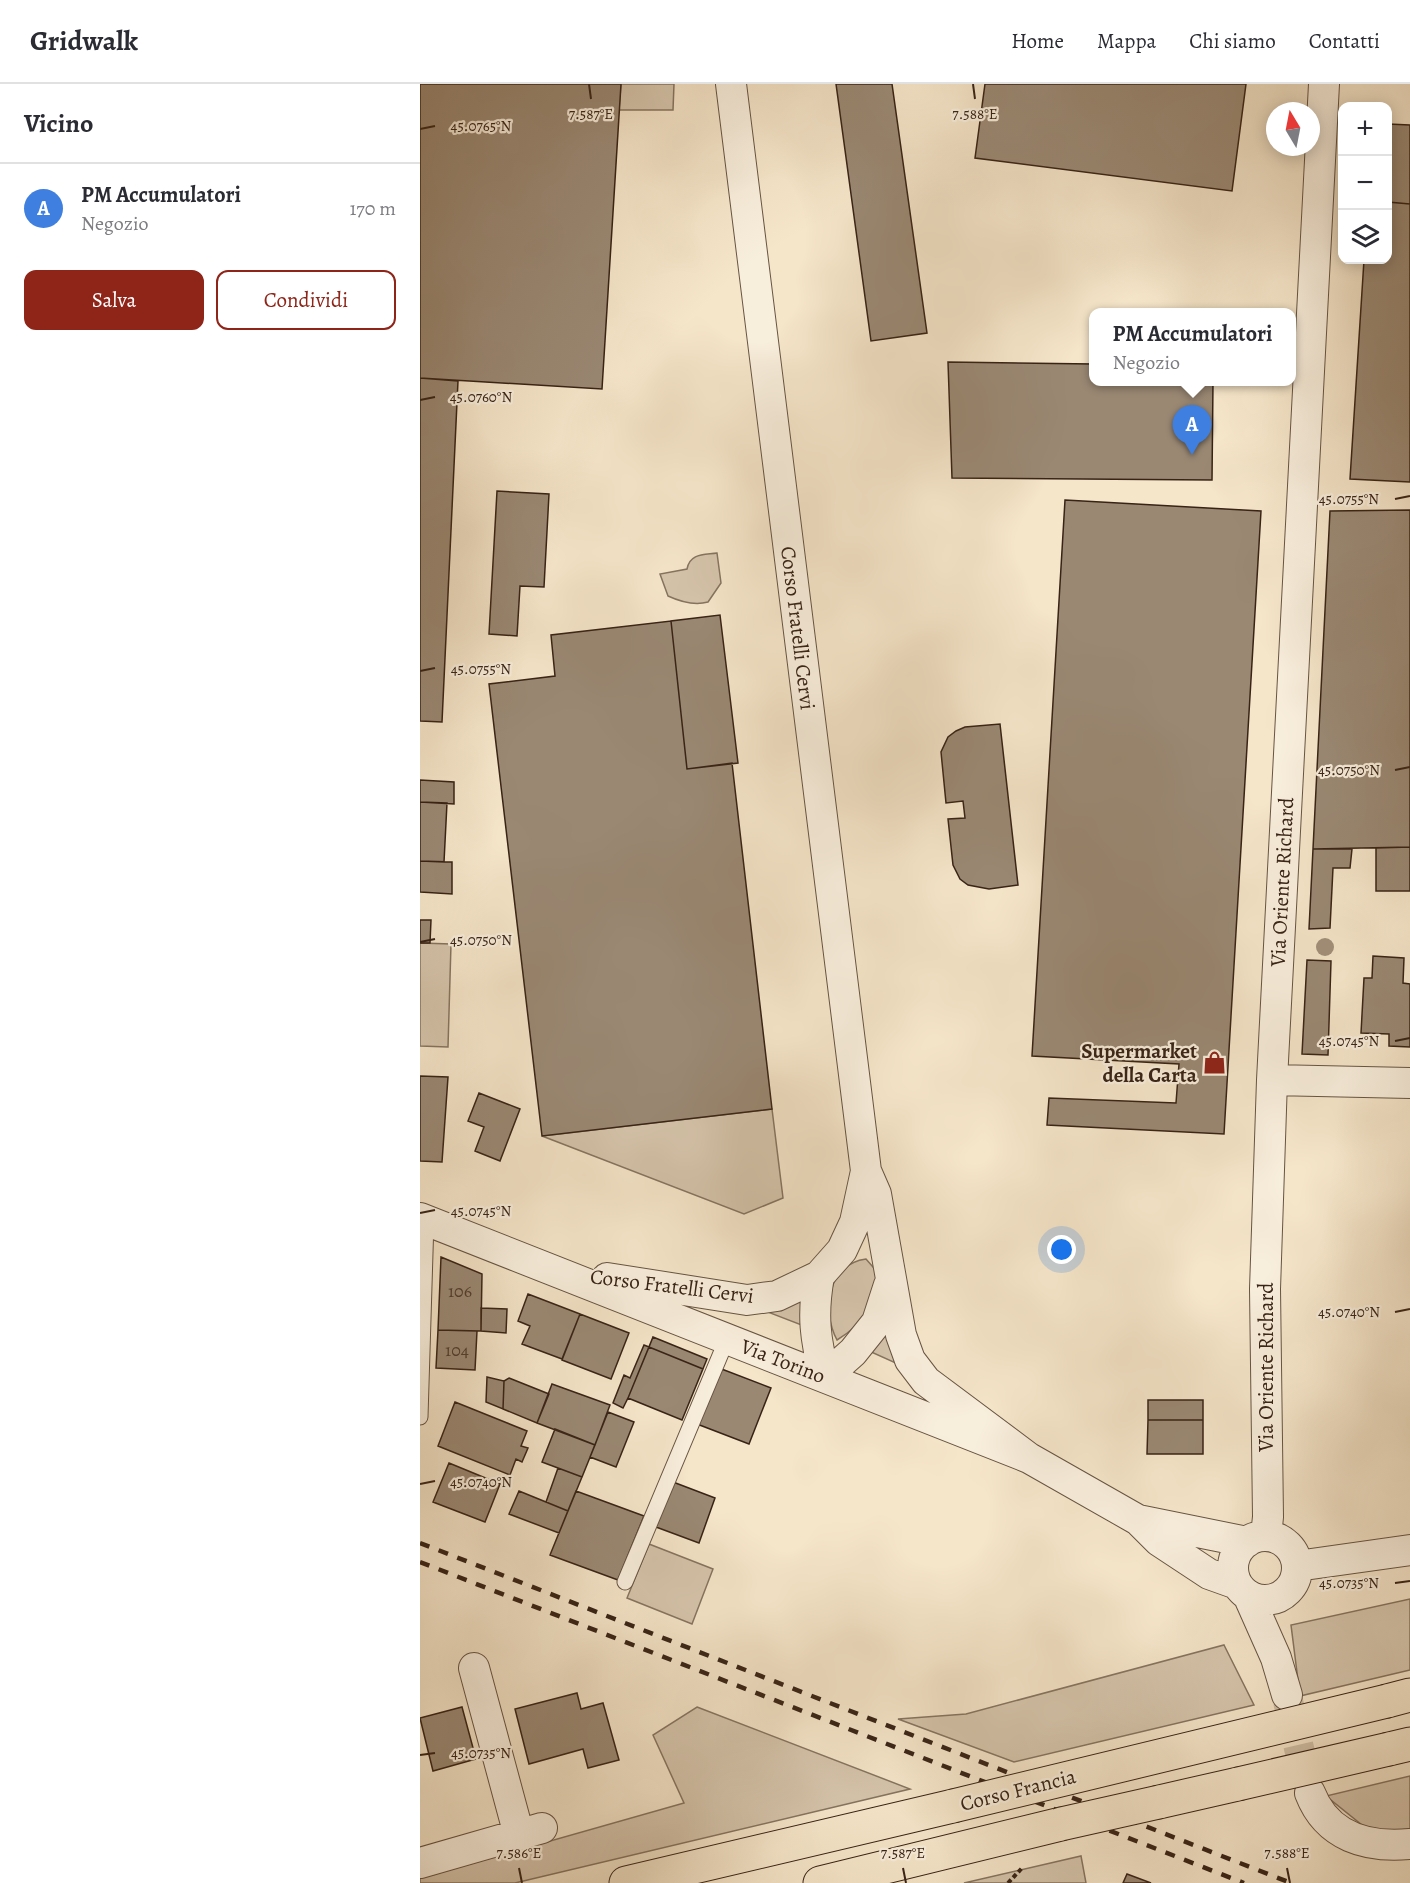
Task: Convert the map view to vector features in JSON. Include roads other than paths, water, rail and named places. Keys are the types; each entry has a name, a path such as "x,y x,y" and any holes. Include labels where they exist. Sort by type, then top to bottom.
{"main road":[{"name":"Corso Francia","path":"626,1883 1399,1698"},
{"name":"Corso Francia","path":"820,1883 1018,1834 1400,1747"}],"street":[{"name":"Corso Fratelli Cervi","path":"731,84 866,1171 876,1194 901,1335 910,1360 926,1381 1029,1458"},
{"name":"Via Oriente Richard","path":"1256,1539 1268,1517 1265,1290 1272,1080 1324,84"},
{"path":"1272,1080 1410,1083"},
{"name":"Corso Fratelli Cervi","path":"558,1270 747,1300 777,1296 819,1276 842,1250 855,1222 866,1171"},
{"name":"Via Torino","path":"423,1219 558,1270 1029,1458 1138,1520 1167,1546 1209,1574 1265,1600 1285,1593 1292,1586 1297,1566 1295,1557 1284,1543 1138,1520"},
{"path":"819,1276 814,1307 814,1336 825,1377"},
{"name":"Corso Fratelli Cervi","path":"825,1377 853,1352 877,1322 890,1282"},
{"path":"1256,1539 1235,1557 1233,1566 1242,1590 1276,1658 1287,1695"},
{"path":"1297,1566 1410,1550"},
{"path":"420,1863 530,1832 474,1668"},
{"path":"1310,1793 1321,1814 1348,1837 1365,1844 1389,1846 1410,1844"}],"lane":[{"path":"420,1417 423,1219"},
{"path":"625,1582 727,1339"}],"tunnel":[{"path":"1288,1701 1309,1791"}],"railway":[{"path":"420,1543 1291,1883"},
{"path":"420,1562 1244,1883"}],"place":[{"name":"PM Accumulatori","path":"1192,455"},
{"name":"Supermarket della Carta","path":"1215,1063"}]}
